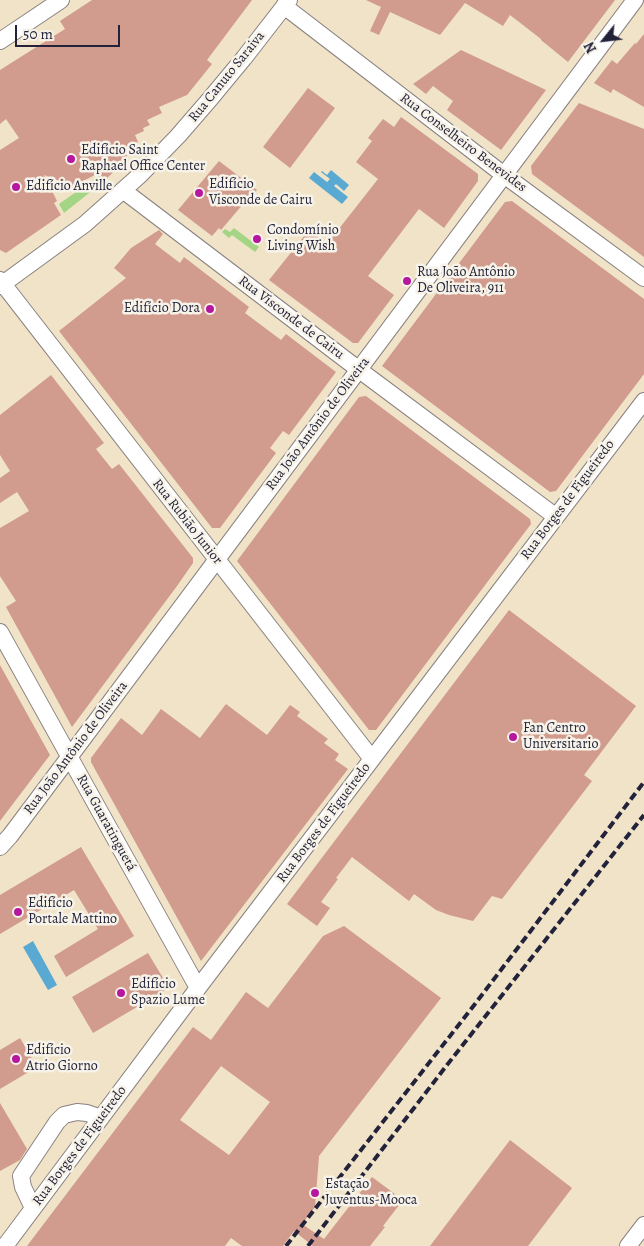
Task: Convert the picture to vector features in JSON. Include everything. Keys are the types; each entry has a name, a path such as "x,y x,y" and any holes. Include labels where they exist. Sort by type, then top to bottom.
{"street":[{"path":"0,41 61,0"},
{"name":"Rua João Antônio de Oliveira","path":"0,847 70,757 635,0"},
{"name":"Rua Conselheiro Benevides","path":"286,3 504,175 644,278"},
{"name":"Rua Canuto Saraiva","path":"1,283 85,224 124,191 172,142 210,99 286,3"},
{"name":"Rua Visconde de Cairu","path":"124,191 358,370 555,516"},
{"name":"Rua Rubião Junior","path":"1,283 372,759"},
{"name":"Rua Borges de Figueiredo","path":"5,1246 644,400"},
{"name":"Rua Guaratinguetá","path":"0,632 198,988"},
{"path":"33,1208 23,1187 22,1176 57,1122 64,1115 77,1112 101,1118"},
{"path":"629,1246 644,1225"}],"green space":[{"path":"100,175 104,181 64,213 59,204"},
{"path":"234,228 259,247 255,252 232,235 229,238 222,232 225,229 230,232"}],"water":[{"path":"331,170 349,185 344,191 336,184 334,186 348,197 342,204 309,178 314,172 327,182 330,179 321,172 327,175"},
{"path":"33,941 57,985 48,990 23,947"}],"building":[{"path":"92,0 252,0 207,60 212,64 187,95 159,107 162,113 147,120 150,125 143,128 144,131 135,135 138,142 123,148 128,158 104,181 99,173 73,186 44,175 57,201 54,203 61,215 6,253 0,250 0,150 19,138 6,119 0,124 0,70 65,29 60,21"},
{"path":"366,0 615,0 568,62 510,15 503,26 465,3 440,35 390,12 379,35 370,31 381,7"},
{"path":"644,34 644,107 613,89 611,93 594,83 612,60 617,64"},
{"path":"461,50 546,90 501,150 447,110 453,101 433,86 426,94 413,84"},
{"path":"308,88 335,108 290,168 263,147"},
{"path":"579,103 644,129 644,257 532,174 531,166"},
{"path":"401,117 478,174 478,181 444,228 419,209 368,276 394,295 358,343 353,343 269,280 309,230 327,244 378,179 356,162 372,141 368,138 383,119 394,127"},
{"path":"219,161 257,190 221,230 219,228 212,236 178,210"},
{"path":"512,201 644,299 644,374 556,491 550,492 382,366 505,202"},
{"path":"159,230 163,234 155,244 180,263 184,257 249,307 245,313 281,340 286,334 336,372 289,435 283,431 270,448 276,453 220,528 212,528 59,331 126,278 114,268 131,248"},
{"path":"51,375 104,443 96,449 112,469 119,464 193,558 193,563 177,586 72,727 6,607 16,601 0,576 0,528 29,511 17,492 0,503 0,478 10,471 0,455 0,415"},
{"path":"366,396 530,519 531,524 376,730 369,730 237,561 359,397"},
{"name":"Fan Centro Universitario","path":"509,610 636,706 584,775 592,781 502,899 492,896 473,921 436,910 414,894 409,901 352,857 321,902 330,908 317,926 287,904"},
{"path":"0,665 50,755 0,821"},
{"path":"226,704 267,735 290,705 300,712 297,716 328,739 324,743 339,754 335,760 348,769 201,961 91,762 91,758 121,718 142,735 161,709 200,738"},
{"name":"Edifício Portale Mattino","path":"81,847 134,936 66,977 54,956 98,929 74,890 0,934 0,895"},
{"path":"344,926 441,998 319,1156 315,1207 302,1224 324,1239 372,1177 403,1200 370,1246 313,1246 294,1231 283,1246 242,1246 231,1238 225,1246 27,1246 193,1027 211,1040 246,992 268,1008 323,936","holes":["221,1066 270,1102 229,1155 180,1120"]},
{"name":"Edifício Spazio Lume","path":"148,953 169,988 93,1033 72,997"},
{"name":"Edifício Atrio Giorno","path":"20,1038 37,1067 0,1089 0,1050"},
{"name":"Edifício Atrio Giorno","path":"0,1103 27,1149 20,1160 0,1171"},
{"path":"510,1140 572,1188 528,1246 430,1246"}],"railway":[{"path":"286,1246 475,1004 644,782"},
{"path":"308,1246 447,1065 644,815"}],"place":[{"name":"Edifício Saint Raphael Office Center","path":"71,159"},
{"name":"Edifício Anville","path":"16,187"},
{"name":"Edifício Visconde de Cairu","path":"199,193"},
{"name":"Condomínio Living Wish","path":"257,239"},
{"name":"Rua João Antônio De Oliveira, 911","path":"407,281"},
{"name":"Edifício Dora","path":"210,309"},
{"name":"Fan Centro Universitario","path":"513,737"},
{"name":"Edifício Portale Mattino","path":"18,912"},
{"name":"Edifício Spazio Lume","path":"121,993"},
{"name":"Edifício Atrio Giorno","path":"16,1059"},
{"name":"Estação Juventus-Mooca","path":"315,1193"}]}
